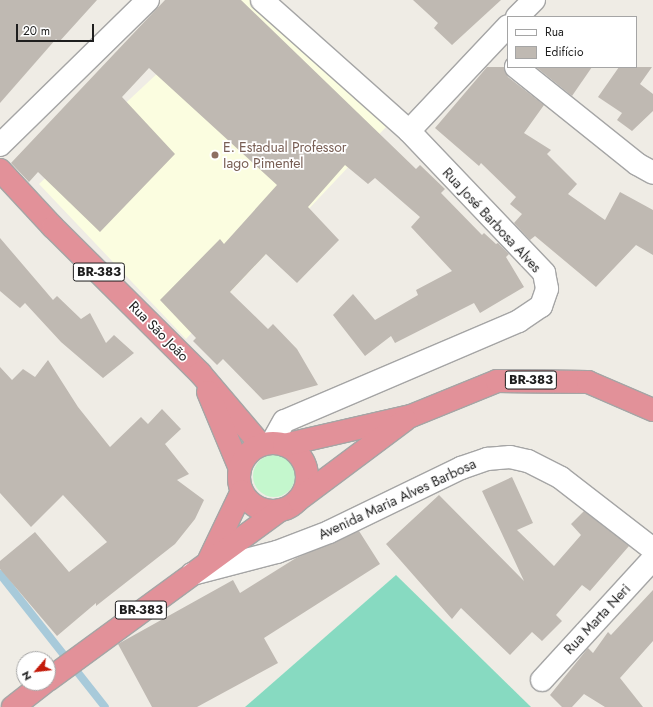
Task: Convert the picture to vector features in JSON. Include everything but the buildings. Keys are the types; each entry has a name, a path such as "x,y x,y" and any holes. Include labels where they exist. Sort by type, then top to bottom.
{"highway":[{"name":"Rua São João","path":"0,170 53,226 200,373"},
{"name":"BR-383","path":"200,373 272,444 294,450 306,469 304,492 289,506"},
{"name":"BR-383","path":"200,373 240,469 242,491"},
{"name":"Avenida Maria Alves Barbosa","path":"272,444 411,416 497,381 534,380 588,382 653,410"},
{"name":"Avenida Maria Alves Barbosa","path":"56,674 189,574 289,506 411,416"},
{"name":"BR-383","path":"240,469 248,454 272,444"},
{"name":"Avenida Maria Alves Barbosa","path":"208,561 242,491"},
{"path":"242,491 258,507 289,506"},
{"path":"13,707 34,691"}],"street":[{"path":"0,145 148,0"},
{"name":"Rua José Barbosa Alves","path":"262,0 408,131 544,273 547,289 541,306 519,321 284,421 272,444"},
{"path":"518,16 534,0"},
{"path":"408,131 507,27"},
{"path":"489,45 507,59"},
{"path":"517,68 637,164 653,173"},
{"name":"Avenida Maria Alves Barbosa","path":"189,574 278,552 328,532 461,468 487,459 510,457 528,462 561,478 653,550"},
{"name":"Rua Marta Neri","path":"542,680 653,559"}],"shaded area":[{"name":"E. Estadual Professor Iago Pimentel","path":"236,0 251,0 386,127 186,339 39,184"}],"green space":[{"path":"270,455 278,455 286,458 292,464 295,476 292,488 286,494 278,497 270,497 262,494 256,488 253,480 253,472 256,464 262,458"},
{"path":"396,575 531,707 245,707"}],"waterway":[{"path":"0,574 105,707"}],"place":[{"name":"E. Estadual Professor Iago Pimentel","path":"215,155"}]}
